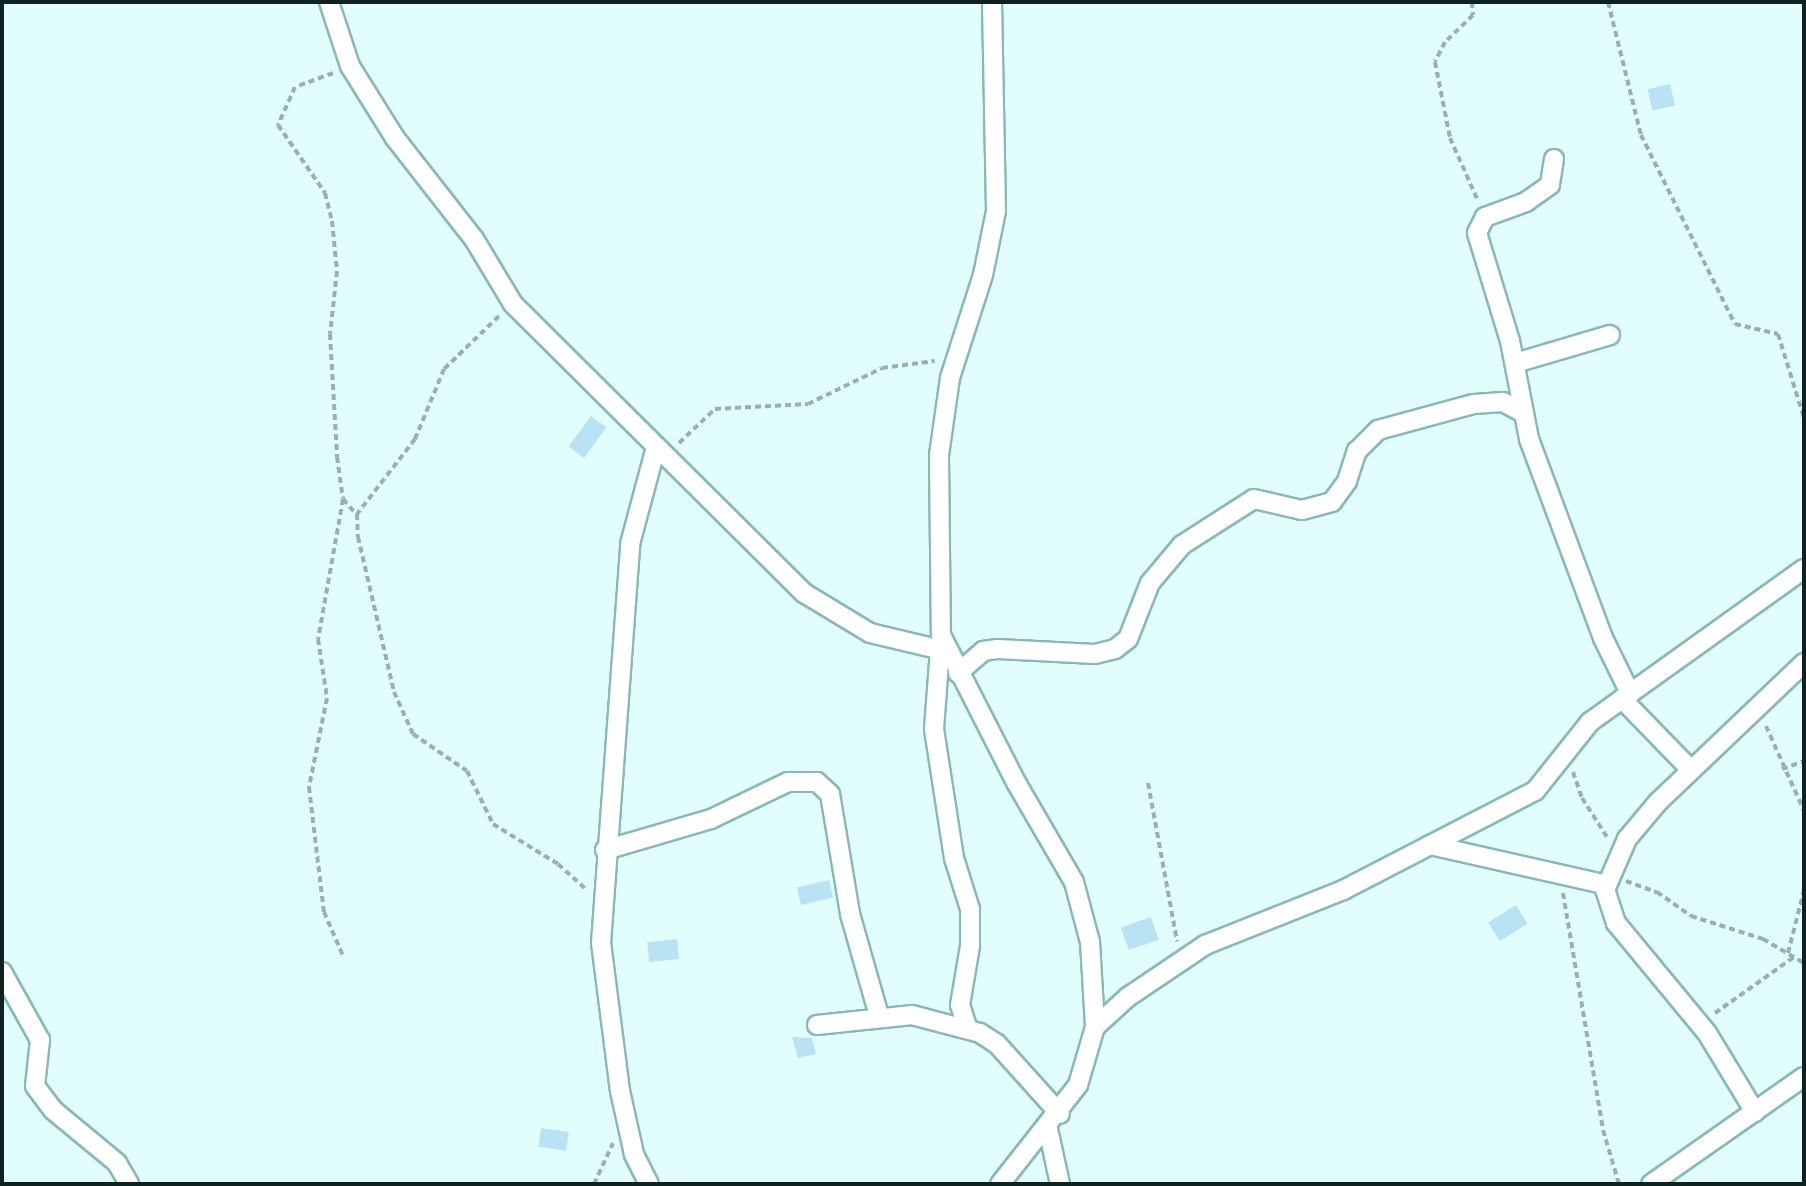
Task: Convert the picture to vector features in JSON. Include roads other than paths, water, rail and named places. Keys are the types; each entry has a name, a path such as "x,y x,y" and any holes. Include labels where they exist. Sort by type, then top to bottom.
{"street":[{"path":"329,2 350,66 395,138 474,239 513,304 804,593 834,615 870,633 943,650 958,673 1074,882 1090,942 1095,1027 1086,1066 1060,1114 1000,1184"},
{"path":"968,1029 960,1005 970,946 970,909 954,858 934,729 943,650 939,455 957,357 983,275 996,211 992,2"},
{"path":"1554,159 1550,185 1526,202 1485,217 1477,233 1515,363 1524,413 1603,638 1626,696 1689,768"},
{"path":"1515,363 1610,335"},
{"path":"958,673 983,651 998,649 1095,654 1115,649 1128,639 1150,583 1182,545 1254,499 1302,510 1332,502 1347,481 1357,451 1378,430 1474,404 1503,402 1524,413"},
{"path":"649,1184 630,1135 609,1024 603,904 630,544 659,450"},
{"path":"1095,1027 1181,959 1233,932 1298,911 1535,791 1590,722 1804,569"},
{"path":"1755,1112 1701,1025 1616,923 1608,881 1623,846 1689,768 1804,663"},
{"path":"605,850 711,819 788,782 817,782 830,794 850,914 879,1016"},
{"path":"1430,845 1560,874 1608,881"},
{"path":"2,972 40,1040 35,1086 53,1110 117,1163 129,1184"},
{"path":"817,1025 879,1016 912,1015 968,1029 997,1044 1060,1114"},
{"path":"1651,1184 1804,1077"},
{"path":"1048,1129 1060,1184"}]}
